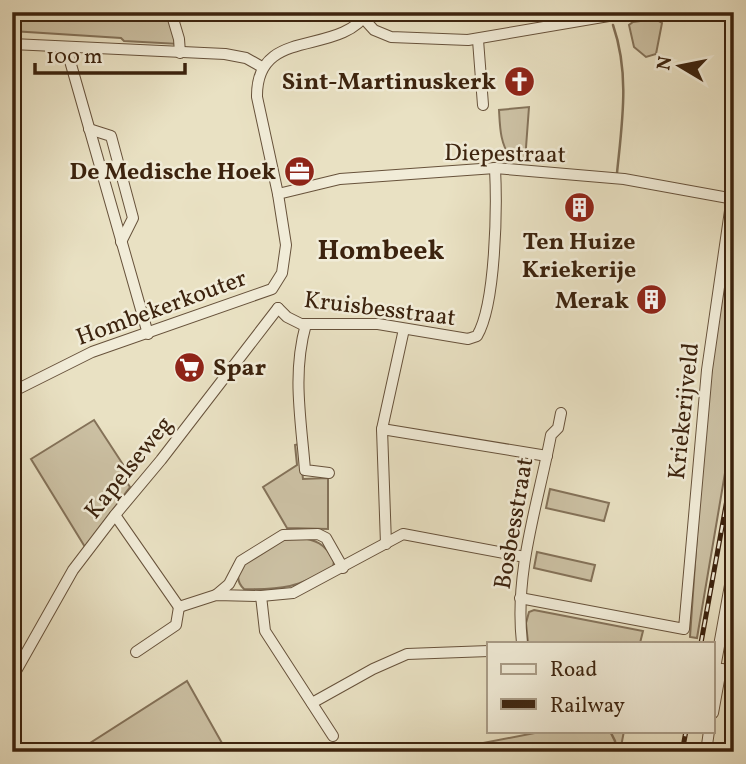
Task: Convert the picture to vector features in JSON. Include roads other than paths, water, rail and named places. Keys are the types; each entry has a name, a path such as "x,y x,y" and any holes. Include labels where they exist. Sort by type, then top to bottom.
{"street":[{"path":"171,12 180,53"},
{"path":"12,44 240,56 262,67 271,56 340,34 366,16 374,30 391,37 478,40 632,12"},
{"path":"478,40 483,105"},
{"path":"66,47 148,334"},
{"name":"Hombekerkouter","path":"12,392 92,352 272,289 282,273 286,250 278,194 257,97 257,81 262,67"},
{"path":"89,129 111,136 133,218 121,242"},
{"name":"Diepestraat","path":"278,194 341,179 495,168 624,179 733,199"},
{"name":"Kruisbesstraat","path":"278,309 287,317 306,324 378,324 468,339 477,337 486,309 491,277 497,192 495,168"},
{"name":"Kriekerijveld","path":"520,598 684,629 706,370 734,183"},
{"path":"272,289 278,309"},
{"name":"Kapelseweg","path":"12,678 58,593 115,515 162,460 278,309"},
{"path":"306,324 296,375 305,470 329,473"},
{"path":"386,544 382,429 404,329"},
{"name":"Bosbesstraat","path":"522,642 520,598 524,557 551,435 558,428 561,413"},
{"path":"382,429 547,456"},
{"path":"115,515 179,607 176,625 136,652"},
{"path":"216,595 229,584 241,561 284,535 318,534 326,538 343,568"},
{"path":"179,607 216,595 261,596 293,593 403,534 524,557"},
{"path":"734,563 715,668 734,671"},
{"path":"261,596 265,631 333,736"},
{"path":"312,704 373,669 407,654 487,651"},
{"path":"714,708 721,669"},
{"path":"706,752 709,732"}],"waterway":[{"path":"613,25 622,62 623,80 617,173"},
{"path":"610,732 616,752"}],"railway":[{"path":"701,642 734,461"},
{"path":"682,752 686,732"}],"place":[{"name":"Sint-Martinuskerk","path":"519,81"},
{"name":"De Medische Hoek","path":"299,171"},
{"name":"Ten Huize Kriekerije","path":"579,207"},
{"name":"Merak","path":"652,300"},
{"name":"Spar","path":"190,367"}],"district":[{"name":"Hombeek","path":"381,249"}]}
